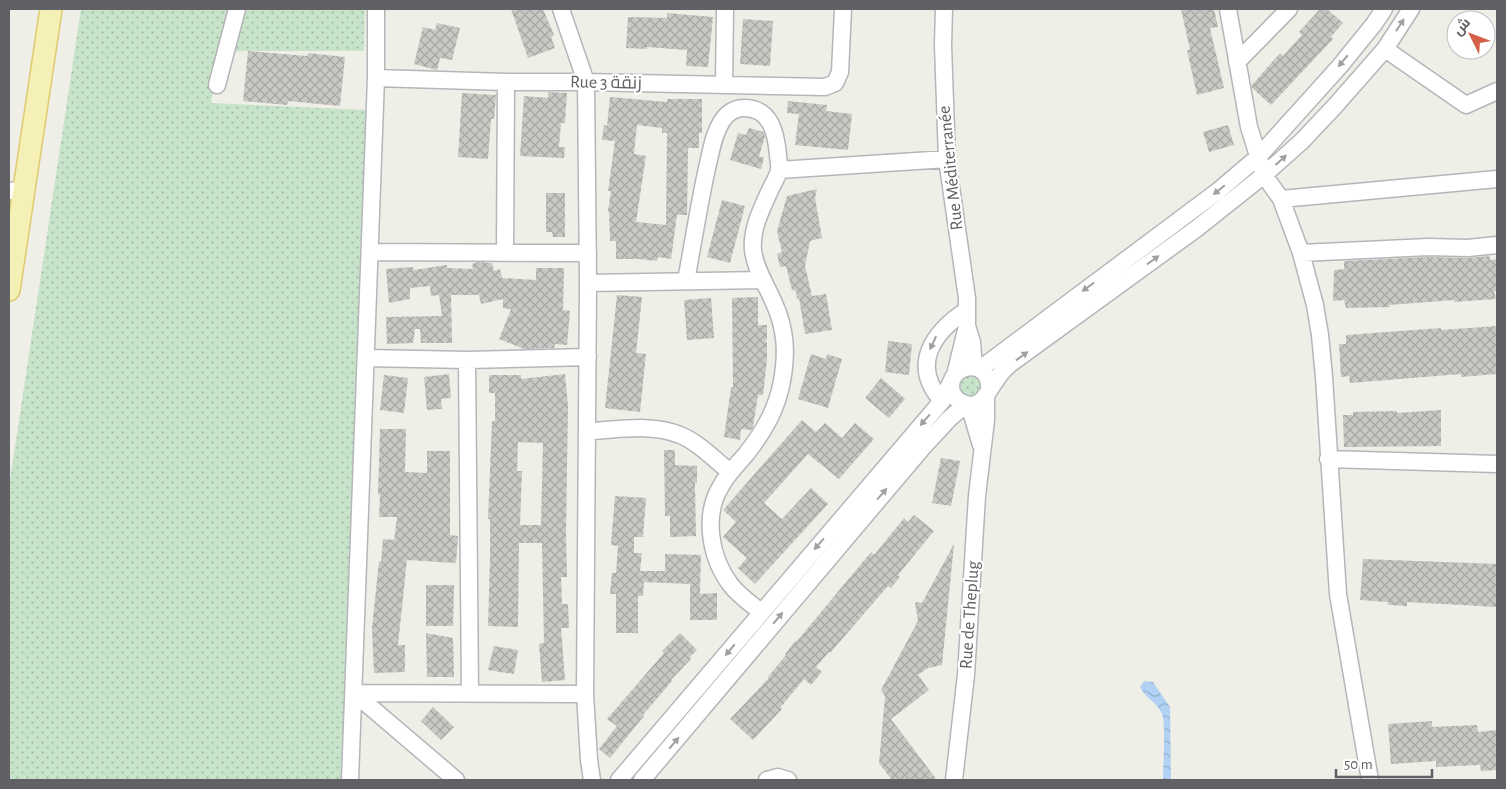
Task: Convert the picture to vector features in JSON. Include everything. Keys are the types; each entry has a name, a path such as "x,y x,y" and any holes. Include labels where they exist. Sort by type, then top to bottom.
{"main road":[{"path":"9,290 16,191 51,9"}],"street":[{"path":"217,85 237,9"},
{"path":"350,780 376,78 376,9"},
{"path":"561,9 586,82 588,431 585,694 592,780"},
{"path":"724,85 725,9"},
{"name":"Rue 3 زنقة","path":"376,78 825,87 835,83 840,72 842,9"},
{"name":"Rue Méditerranée","path":"944,9 943,45 947,159 967,298 967,318 977,368"},
{"path":"1228,9 1249,127 1264,175 1281,199 1301,252 1309,279 1320,334 1338,594 1370,780"},
{"path":"1237,62 1288,9"},
{"path":"982,449 967,405 954,396 952,386 954,378 964,368 977,368 1028,331 1218,191 1258,157 1340,66 1384,9"},
{"path":"642,780 948,419 967,405 982,401 1001,373 1010,364 1196,229 1264,175 1302,141 1335,106 1385,48 1411,9"},
{"path":"1385,48 1466,105 1497,91"},
{"path":"505,252 506,82"},
{"path":"686,281 702,192 717,130 723,118 733,110 742,108 753,109 762,113 770,121 775,133 779,170 761,210 754,234 753,249 763,280 775,304 784,330 786,355 777,403 770,419 751,447 730,472 714,500 711,515 712,542 719,565 730,584 761,612"},
{"path":"779,170 947,159"},
{"path":"1281,199 1497,179"},
{"path":"1301,252 1428,247 1468,248 1497,245"},
{"path":"370,252 588,253"},
{"path":"588,283 763,280"},
{"path":"942,401 932,390 928,379 926,371 928,352 937,335 953,319 967,318"},
{"name":"Rue Méditerranée","path":"619,780 942,401 954,378 967,318"},
{"path":"366,358 466,360 588,357"},
{"path":"466,360 470,693"},
{"path":"977,368 988,378 986,420 982,449"},
{"path":"588,431 649,428 669,431 682,435 730,472"},
{"name":"Rue de Theplug","path":"954,780 966,675 977,496 982,449"},
{"path":"1328,459 1497,464"},
{"path":"354,693 585,694"},
{"path":"354,693 456,780"},
{"path":"766,780 778,777 788,780"}],"green space":[{"path":"81,9 365,9 364,51 221,51 211,103 367,110 343,780 9,780 9,487"},
{"path":"971,375 979,378 982,386 979,394 971,397 963,394 960,386 963,378"}],"water":[{"path":"1144,681 1153,682 1170,707 1171,780 1163,780 1164,735 1162,714 1140,687"}],"building":[{"path":"511,9 543,9 554,35 551,37 555,48 528,58"},
{"path":"1181,9 1214,9 1218,27 1210,28 1224,88 1197,95 1187,50 1190,50"},
{"path":"1320,9 1327,9 1343,23 1331,37 1333,39 1271,105 1252,88 1252,85 1280,53 1283,56 1302,35 1299,32"},
{"path":"667,13 713,17 708,67 686,66 687,50 647,47 647,49 626,48 628,17 667,18"},
{"path":"743,19 773,21 770,66 740,64"},
{"path":"437,23 460,28 452,60 440,58 437,70 414,64 423,27 435,30"},
{"path":"248,51 307,56 308,53 345,57 340,106 288,101 287,105 243,101"},
{"path":"548,92 567,93 565,123 561,123 559,147 565,147 564,158 520,156 524,96 548,98"},
{"path":"462,93 496,95 494,119 491,119 488,159 458,157"},
{"path":"610,97 667,102 667,99 702,99 702,133 699,133 699,148 688,148 687,215 677,215 671,259 658,257 657,261 616,259 616,241 610,241 608,211 611,191 608,191 615,141 602,140 604,125 607,126","holes":["637,125 662,128 662,133 667,133 666,225 636,222 646,156 634,154"]},
{"path":"788,101 827,105 826,111 852,114 848,150 795,145 799,114 787,113"},
{"path":"1228,125 1234,145 1209,152 1203,132"},
{"path":"749,128 763,132 765,137 759,156 764,158 761,169 730,160 738,133 746,135"},
{"path":"817,189 815,198 822,238 810,241 805,266 812,296 826,294 832,330 805,334 799,298 797,299 796,291 792,290 786,266 780,267 777,254 782,252 777,231 787,196"},
{"path":"546,193 565,193 565,237 553,237 552,232 546,232"},
{"path":"722,200 745,206 730,263 707,257"},
{"path":"1490,256 1490,260 1497,259 1497,291 1494,291 1496,299 1389,305 1390,307 1346,308 1344,300 1333,301 1334,270 1344,269 1344,261"},
{"path":"478,262 492,263 494,271 500,269 502,278 536,280 536,268 564,268 563,310 570,311 567,345 555,344 554,348 524,349 499,339 511,309 503,308 503,299 481,304 479,295 451,295 452,343 421,343 420,329 415,329 413,343 387,344 386,317 442,316 439,295 431,296 430,286 410,288 410,299 389,303 386,269 413,267 414,270 447,265 447,268 473,269 472,264"},
{"path":"617,295 642,297 636,353 646,354 640,412 605,408"},
{"path":"758,297 758,325 767,325 767,340 764,341 767,342 767,360 763,395 758,395 753,427 751,430 741,429 740,440 724,437 731,388 733,387 732,298"},
{"path":"711,298 714,338 687,340 684,300"},
{"path":"1497,326 1497,374 1461,377 1461,374 1350,383 1349,376 1341,377 1339,344 1346,344 1346,335"},
{"path":"888,341 912,344 909,375 885,372"},
{"path":"811,354 826,359 827,354 842,359 828,408 798,399"},
{"path":"449,374 451,398 441,399 442,409 427,410 424,377"},
{"path":"565,374 568,406 567,577 561,577 562,604 568,604 569,628 561,628 565,680 542,682 539,644 544,643 542,543 519,543 518,627 488,626 490,519 488,519 492,421 495,421 495,393 489,393 489,375 521,375 521,379","holes":["518,442 543,443 541,525 520,525 522,471 517,471"]},
{"path":"384,375 408,378 404,413 380,410"},
{"path":"881,378 905,399 889,418 865,398"},
{"path":"1441,410 1441,446 1344,447 1343,415 1353,415 1353,412 1397,411 1397,413"},
{"path":"802,420 816,432 825,423 842,438 855,423 874,439 839,479 808,454 764,503 782,519 811,488 828,504 755,584 738,568 747,558 723,537 736,522 723,510"},
{"path":"380,429 406,429 405,472 427,473 427,451 450,451 450,535 458,536 456,563 407,560 398,645 405,645 405,672 374,673 372,628 379,561 381,562 383,539 394,540 397,517 379,517"},
{"path":"664,450 675,450 675,465 697,466 697,483 695,483 696,536 670,537 670,516 665,516"},
{"path":"941,458 960,461 951,506 932,503"},
{"path":"615,496 646,498 643,537 634,537 634,553 642,553 640,571 665,571 665,554 701,555 700,594 717,593 717,620 690,620 690,584 644,582 643,596 638,596 638,633 616,633 616,594 610,594 612,573 616,573 618,546 611,545"},
{"path":"914,515 934,531 898,575 900,577 891,588 888,586 816,667 822,672 811,685 804,679 780,708 782,709 753,740 730,719 769,678 796,640 871,552 874,555 904,518 908,522"},
{"path":"954,544 942,665 928,668 918,675 929,690 891,719 937,780 892,780 879,763 885,696 881,690 918,621 915,602 922,603"},
{"path":"1363,559 1497,564 1497,607 1407,602 1407,606 1388,605 1388,602 1360,600"},
{"path":"426,585 454,585 453,626 426,626"},
{"path":"426,633 453,638 454,677 427,677"},
{"path":"680,633 697,650 610,758 599,749 617,726 607,719 664,653 662,651"},
{"path":"494,646 518,650 514,674 488,670"},
{"path":"433,707 454,727 441,740 421,721"},
{"path":"1432,721 1432,727 1477,725 1478,732 1497,730 1497,770 1481,771 1480,765 1436,767 1436,761 1391,764 1388,724"}]}
